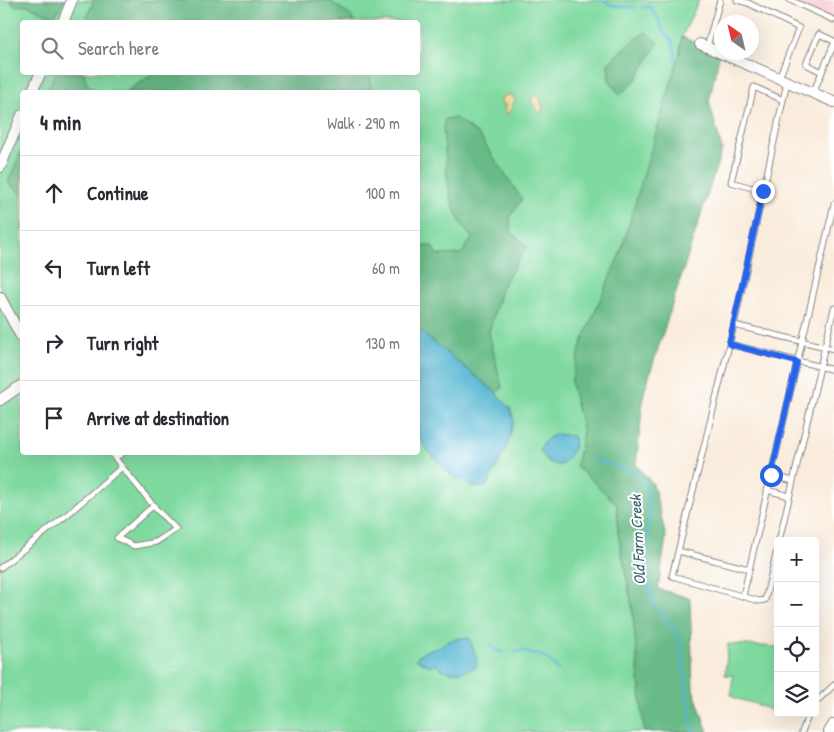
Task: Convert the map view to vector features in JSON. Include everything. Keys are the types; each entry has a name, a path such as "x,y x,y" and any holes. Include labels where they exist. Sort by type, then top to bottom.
{"street":[{"path":"64,20 72,0"},
{"path":"704,46 834,102"},
{"path":"33,90 40,75"},
{"path":"0,168 20,120"},
{"path":"0,298 20,334"},
{"path":"0,400 20,386"},
{"path":"829,732 834,724"}],"lane":[{"path":"704,46 720,0"},
{"path":"737,0 748,3 799,28 783,80 783,100 734,325 672,576 759,601 765,600 774,563"},
{"path":"790,0 834,20"},
{"path":"813,93 822,72 834,43 819,34 806,64 822,72"},
{"path":"763,191 731,182 754,87 783,100"},
{"path":"743,596 834,204"},
{"path":"780,537 834,308"},
{"path":"734,325 834,349"},
{"path":"729,344 834,370"},
{"path":"112,455 176,529 156,542 134,546 117,538 154,505"},
{"path":"115,458 120,455"},
{"path":"0,568 68,514 122,467"},
{"path":"771,475 793,481"},
{"path":"768,490 790,496"},
{"path":"678,551 749,569"},
{"path":"819,699 834,685"},
{"path":"802,732 808,717"}],"shaded area":[{"path":"779,0 834,0 834,24"}],"green space":[{"path":"0,0 699,0 682,37 617,504 618,533 632,606 651,732 0,732"},
{"path":"10,0 65,0 54,17 27,5 14,6"},
{"path":"94,0 329,0 351,16 353,20 86,20"},
{"path":"646,32 658,43 635,81 620,95 609,80 608,63"},
{"path":"682,37 714,50 714,60 718,60 709,101 722,149 644,392 636,465 653,484 666,537 658,589 690,598 693,689 708,732 644,732 632,606 618,533 617,504 576,466 583,433 571,382 582,342 621,251 680,52"},
{"path":"55,75 85,75 87,84 95,90 48,90"},
{"path":"152,75 370,75 371,90 128,90"},
{"path":"455,118 479,135 522,199 510,217 511,232 527,246 502,287 489,332 502,388 496,393 420,331 420,246 432,246 437,255 461,254 472,238 456,213 448,187 443,130 445,119"},
{"path":"20,154 20,192 8,183"},
{"path":"728,644 774,647 774,711 734,698 731,695 733,675 725,675"}],"sand":[{"path":"506,95 512,95 515,100 508,114 504,112 506,104 502,106 501,99"},
{"path":"535,95 540,97 543,109 540,113 538,113 536,106 531,103"}],"water":[{"path":"420,331 496,393 510,408 514,420 508,443 486,487 474,487 452,476 427,450 420,438"},
{"path":"557,434 573,436 575,444 562,465 549,462 540,451 546,440"},
{"path":"460,638 469,638 477,658 476,667 460,672 451,672 415,659 425,651"}],"waterway":[{"path":"603,0 614,6 635,7"},
{"path":"641,7 650,7 659,20 663,31 673,42 676,60"},
{"name":"Old Farm Creek","path":"594,460 636,472 647,489 650,519 647,530 647,577 654,605 679,635 693,732"},
{"path":"490,645 497,651 503,652"},
{"path":"514,652 524,651 538,654 549,660 558,670"}],"route":[{"path":"763,191 729,344 797,362 771,475"}]}
